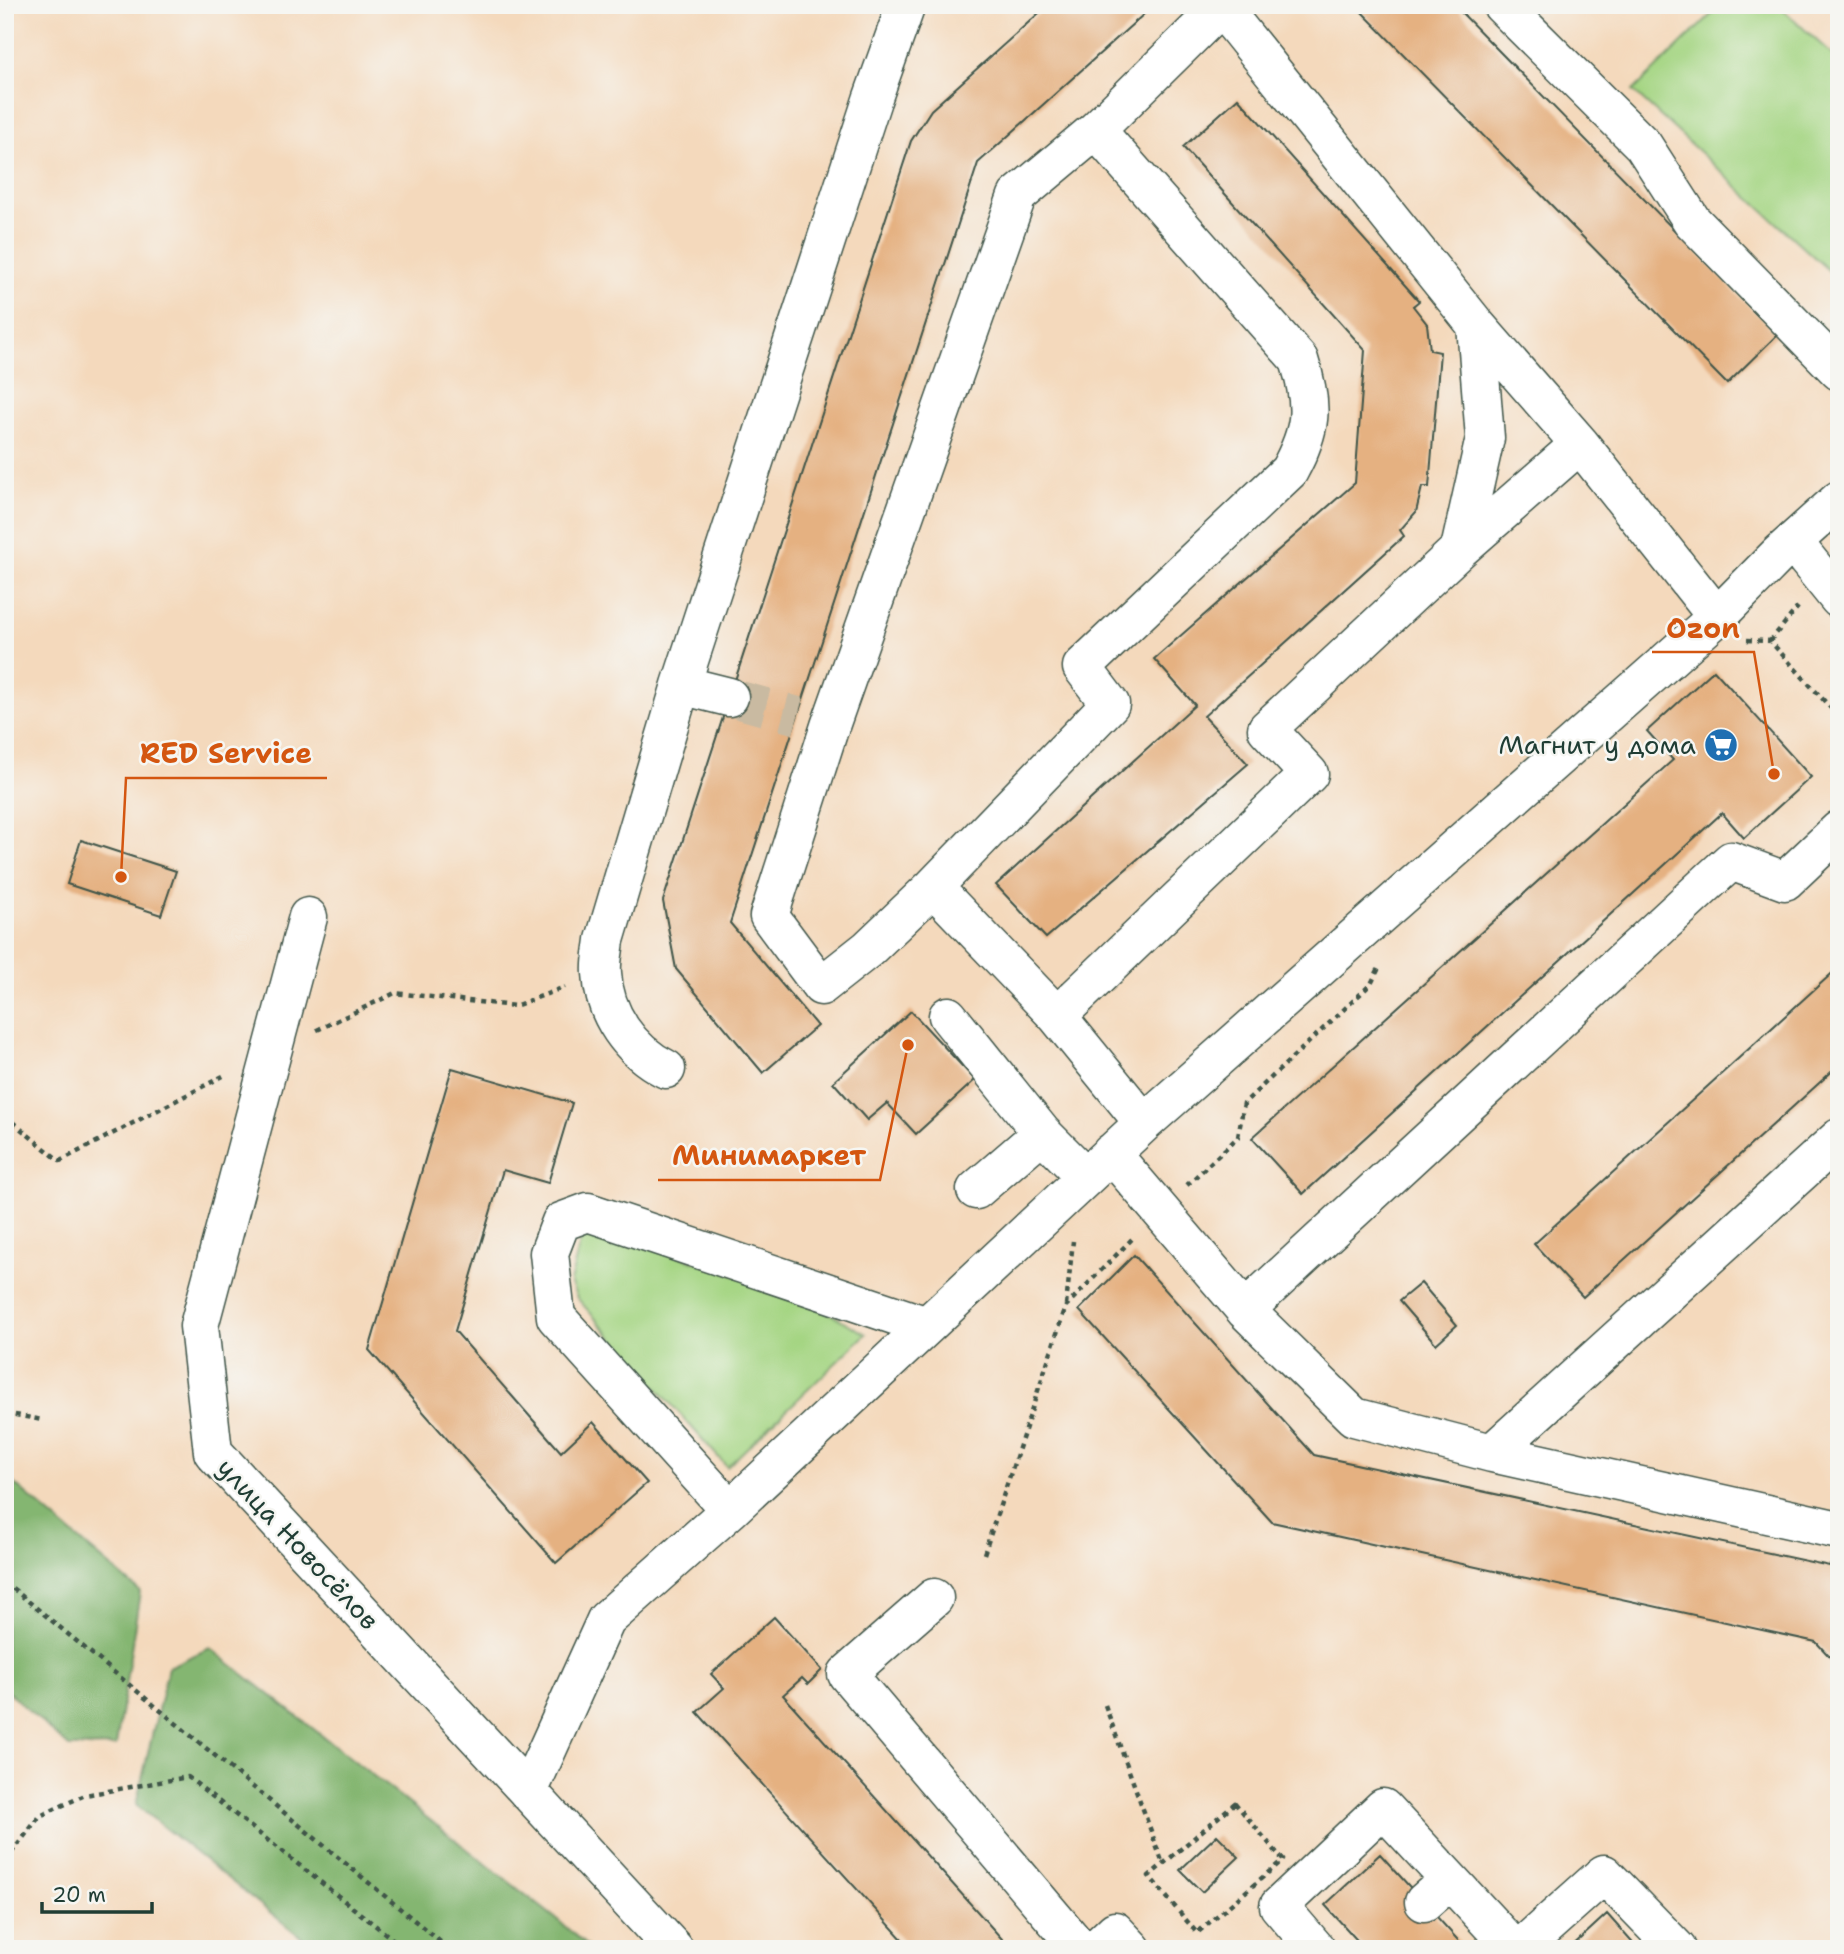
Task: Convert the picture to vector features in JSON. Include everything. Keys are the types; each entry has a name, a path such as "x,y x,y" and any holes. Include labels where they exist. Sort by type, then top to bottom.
{"street":[{"path":"666,1069 649,1060 625,1036 609,1007 602,973 605,940 681,685 872,100 906,5"},
{"path":"1502,5 1643,145 1692,221 1839,371"},
{"path":"1096,130 1299,360 1308,388 1309,418 1302,446 1289,471 1082,667 1110,704 933,887 868,949 821,986 769,916 814,721 1017,195 1096,130 1222,6 1476,325 1580,444 1730,628"},
{"path":"1460,549 1485,438 1476,325"},
{"path":"1057,1016 1309,775 1267,729 1460,549 1580,444"},
{"path":"528,1792 606,1620 730,1510 1144,1122 1730,628 1793,542 1839,500"},
{"path":"1793,542 1839,599"},
{"path":"681,685 729,697"},
{"path":"1245,1310 1731,861 1785,881 1839,830"},
{"path":"933,887 1057,1016 1144,1122"},
{"name":"улица Новосёлов","path":"307,917 200,1326 213,1452 674,1949"},
{"path":"948,1016 1042,1133 1099,1165 1161,1210 1245,1310 1354,1417 1492,1453 1839,1530"},
{"path":"976,1190 1042,1133"},
{"path":"1492,1453 1839,1138"},
{"path":"730,1510 556,1317 549,1253 561,1222 588,1212 927,1326"},
{"path":"934,1598 847,1674 1080,1949"},
{"path":"1315,1949 1279,1906 1382,1808 1436,1891 1514,1949"},
{"path":"1520,1949 1604,1874 1677,1949"},
{"path":"1096,1949 1115,1931 1132,1949"}],"path":[{"path":"1770,641 1794,612"},
{"path":"1730,628 1770,641 1839,717"},
{"path":"984,1553 1066,1306 1238,1136 1244,1103 1371,984 1381,964"},
{"path":"5,1413 42,1420"},
{"path":"5,1582 450,1949"},
{"path":"1105,1705 1163,1864"},
{"path":"5,1861 40,1816 62,1805 85,1795 188,1777 405,1949"},
{"path":"1235,1803 1283,1860 1197,1933 1149,1876 1163,1864 1235,1803"},
{"path":"436,1949 441,1943"}],"green space":[{"path":"1721,5 1778,5 1839,61 1839,280 1633,91"},
{"path":"596,1228 801,1297 866,1334 727,1467 577,1298 570,1282 583,1231"},
{"path":"5,1476 140,1592 116,1746 69,1747 5,1689"},
{"path":"210,1648 559,1921 590,1949 316,1949 136,1805 168,1667"}],"building":[{"path":"1048,5 1154,5 978,163 730,923 817,1026 763,1073 676,969 663,901 911,141 931,110"},
{"path":"1355,5 1454,5 1777,335 1727,384"},
{"path":"1238,98 1419,301 1413,306 1427,324 1430,350 1440,352 1429,487 1422,487 1416,512 1400,530 1404,536 1204,716 1248,764 1046,938 996,885 1195,705 1154,659 1355,483 1365,350 1183,147"},
{"path":"1714,670 1811,777 1744,838 1722,813 1303,1194 1252,1138 1673,760 1647,731"},
{"path":"81,840 176,871 161,915 67,884"},
{"path":"1839,967 1839,1065 1583,1297 1534,1244"},
{"path":"911,1011 975,1080 916,1134 887,1103 867,1120 833,1082"},
{"path":"452,1068 572,1103 548,1183 503,1170 455,1331 561,1452 593,1422 647,1483 556,1563 369,1350"},
{"path":"1134,1255 1314,1455 1839,1568 1839,1667 1816,1642 1272,1522 1079,1310"},
{"path":"1421,1283 1457,1325 1436,1344 1399,1301"},
{"path":"774,1617 822,1670 808,1684 802,1678 783,1695 1011,1949 911,1949 697,1712 724,1688 711,1674"},
{"path":"1217,1835 1239,1857 1202,1892 1180,1870"},
{"path":"1380,1854 1466,1949 1365,1949 1325,1905"},
{"path":"1607,1914 1638,1949 1569,1949"}],"tunnel":[{"path":"729,697 798,716"}],"place":[{"name":"Магнит у дома","path":"1721,745"},
{"name":"Ozon","path":"1774,774"},
{"name":"RED Service","path":"121,877"},
{"name":"Минимаркет","path":"908,1045"}]}
